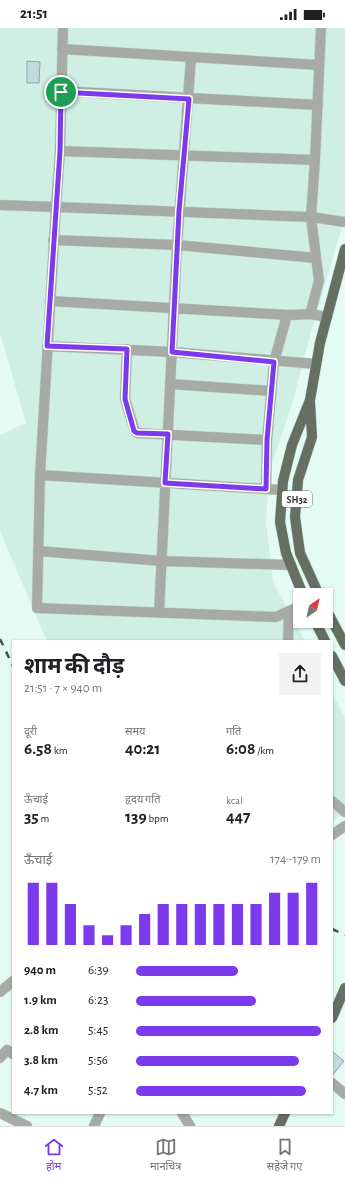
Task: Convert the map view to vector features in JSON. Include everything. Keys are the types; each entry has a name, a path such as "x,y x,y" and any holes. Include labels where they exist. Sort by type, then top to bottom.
{"main road":[{"name":"SH32","path":"300,588 286,553 280,522 283,480 292,445 310,400 316,364 345,249"},
{"name":"SH32","path":"310,400 312,438 298,480 295,516 300,553 316,588"},
{"path":"333,622 345,645"},
{"path":"318,628 324,640"},
{"path":"333,658 345,681"},
{"path":"333,1016 345,988"},
{"path":"333,1017 345,1000"},
{"path":"279,1126 285,1114"}],"street":[{"path":"63,28 60,151 53,240 40,475 37,608 276,617 293,609"},
{"path":"310,314 320,281 311,217 316,160 321,28"},
{"path":"62,49 319,65"},
{"path":"159,613 177,245 185,156 191,58"},
{"path":"61,92 318,105"},
{"path":"60,151 316,160"},
{"path":"0,205 311,217 345,222"},
{"path":"53,240 177,245 316,258"},
{"path":"50,301 287,315 310,314 327,317"},
{"path":"266,489 267,440 274,362 287,315"},
{"path":"47,346 172,352 274,362 316,364"},
{"path":"127,349 125,399 134,431 137,433 267,440"},
{"path":"170,384 271,391"},
{"path":"40,475 282,490"},
{"path":"38,551 162,561 291,565"},
{"path":"288,640 289,611"},
{"path":"333,802 345,812"},
{"path":"333,834 345,826"},
{"path":"0,992 12,982"},
{"path":"0,1058 7,1050 12,1053"},
{"path":"333,1084 345,1094"},
{"path":"0,1113 27,1126"},
{"path":"94,1126 100,1114"},
{"path":"183,1114 190,1126"}],"shaded area":[{"path":"0,28 345,28 345,216 292,404 269,473 266,522 273,582 293,619 293,628 298,628 304,640 47,640 0,531 0,435 26,423 0,333"},
{"path":"333,695 345,718 345,812 333,821"}],"building":[{"path":"27,61 40,62 39,83 27,83"},
{"path":"333,1052 344,1061 333,1075"}],"railway":[{"path":"0,639 12,664"},
{"path":"333,929 345,935"}],"route":[{"path":"61,92 189,99 179,211 172,352 274,362 267,440 266,489 165,483 168,434 137,433 134,431 125,399 127,349 47,346 60,151 61,92"}]}
